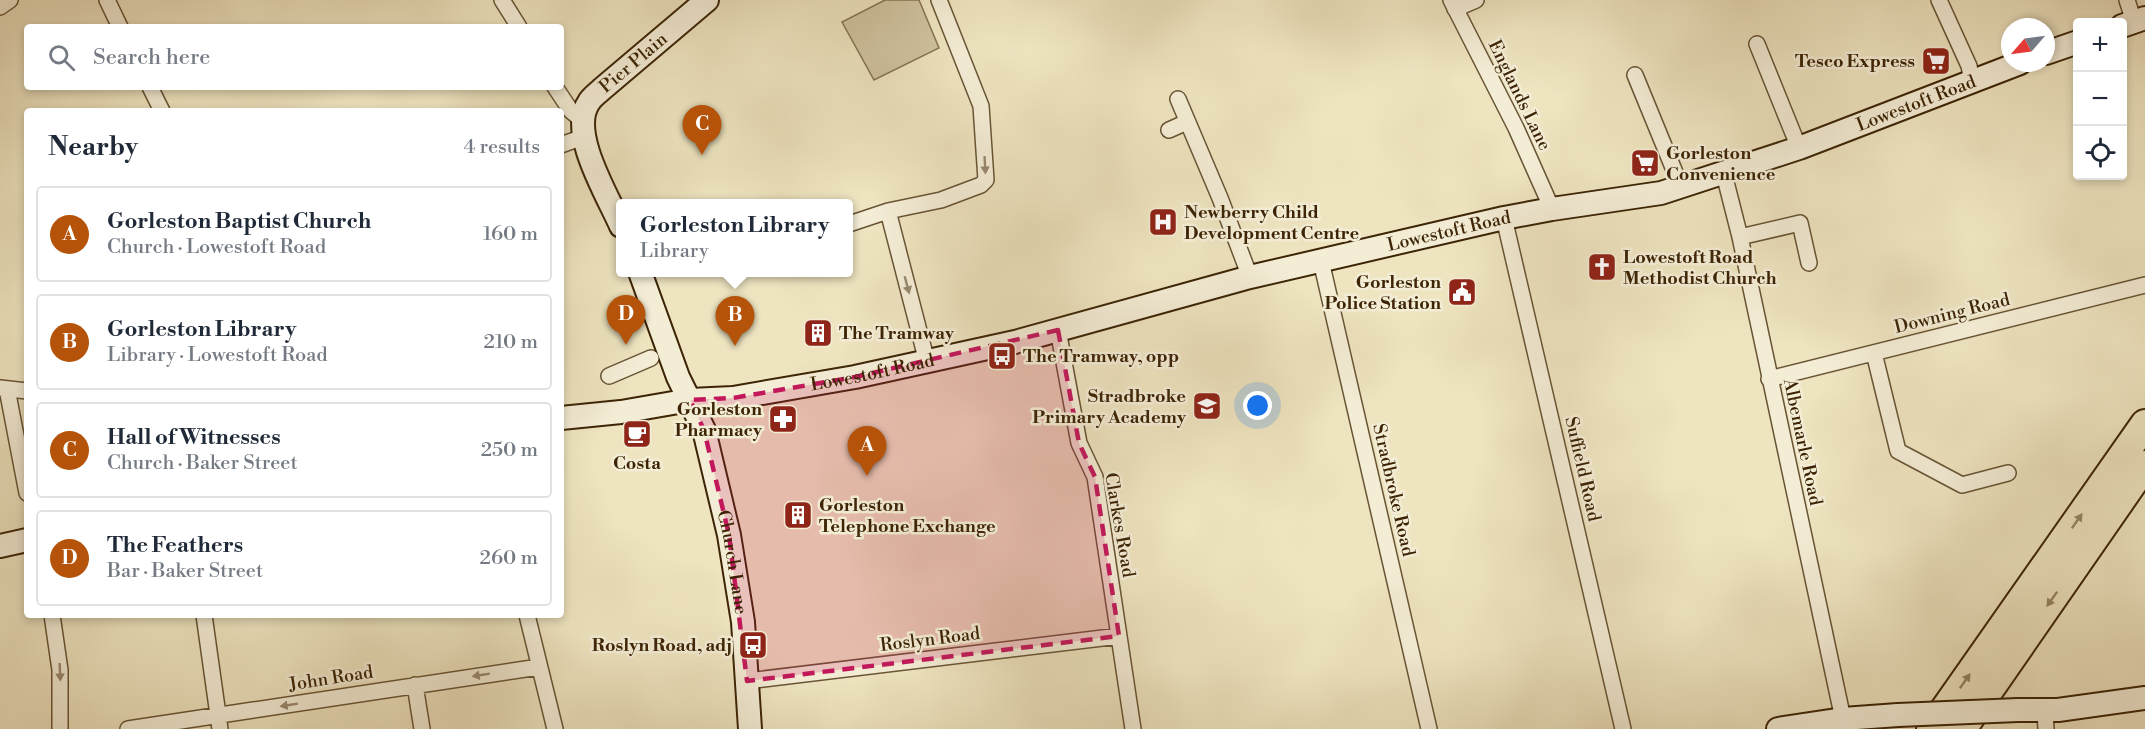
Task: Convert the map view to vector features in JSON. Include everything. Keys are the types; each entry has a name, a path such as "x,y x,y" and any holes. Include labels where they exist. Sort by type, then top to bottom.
{"highway":[{"path":"1931,729 2145,424"},
{"path":"1962,729 2145,465"}],"street":[{"path":"0,7 10,0"},
{"path":"107,0 119,24"},
{"path":"502,0 517,24"},
{"name":"Pier Plain","path":"583,129 588,103 602,88 708,0"},
{"path":"853,223 888,211 941,200 981,185 986,180 981,106 939,0"},
{"path":"1453,5 1476,0"},
{"path":"1939,0 1969,66 1972,81"},
{"path":"2127,0 2134,22"},
{"name":"Englands Lane","path":"1453,5 1516,128 1552,209"},
{"path":"1757,44 1799,148"},
{"path":"2055,50 2073,44"},
{"name":"Lowestoft Road","path":"564,417 621,412 690,400 733,398 786,390 927,362 1058,330 1250,277 1504,218 1661,193 1799,148 2001,70"},
{"path":"1635,75 1681,187"},
{"path":"152,90 160,108"},
{"path":"557,90 583,129 588,153 616,215"},
{"path":"1178,99 1220,198 1250,277"},
{"path":"1169,130 1187,122"},
{"path":"564,144 583,129"},
{"name":"Albemarle Road","path":"1724,174 1740,237 1843,719"},
{"path":"888,211 927,362"},
{"name":"Suffield Road","path":"1504,218 1623,729"},
{"path":"1740,237 1800,222 1809,263"},
{"name":"Stradbroke Road","path":"1321,261 1429,729"},
{"name":"Church Lane","path":"641,277 678,376 704,430 729,535 743,622 750,729"},
{"name":"Downing Road","path":"1769,379 2145,285"},
{"name":"Clarkes Road","path":"1058,330 1079,443 1095,477 1133,729"},
{"path":"1874,353 1898,451 1962,485 2008,473"},
{"path":"609,376 651,358"},
{"path":"24,391 4,388 24,479"},
{"path":"0,546 24,541"},
{"path":"52,618 60,670 60,729"},
{"path":"204,618 219,722"},
{"path":"528,618 555,729"},
{"name":"Roslyn Road","path":"747,681 1119,636"},
{"name":"John Road","path":"128,729 219,722 415,685 539,667"},
{"path":"415,685 422,729"},
{"path":"1778,729 1843,719 2018,710 2046,720 2086,707 2145,698"}],"highlighted area":[{"path":"1058,330 1079,443 1095,477 1119,636 747,681 729,535 704,430 690,400 733,398 855,377"}],"shaded area":[{"path":"885,0 919,0 939,48 874,80 842,22"}],"place":[{"name":"Tesco Express","path":"1936,61"},
{"name":"Hall of Witnesses","path":"702,155"},
{"name":"Gorleston Convenience","path":"1645,163"},
{"name":"Newberry Child Development Centre","path":"1163,222"},
{"name":"Lowestoft Road Methodist Church","path":"1602,267"},
{"name":"Gorleston Police Station","path":"1462,292"},
{"name":"The Tramway","path":"818,333"},
{"name":"The Feathers","path":"626,345"},
{"name":"Gorleston Library","path":"735,346"},
{"name":"The Tramway, opp","path":"1002,356"},
{"name":"Stradbroke Primary Academy","path":"1207,406"},
{"name":"Gorleston Pharmacy","path":"783,419"},
{"name":"Costa","path":"637,434"},
{"name":"Gorleston Baptist Church","path":"867,476"},
{"name":"Gorleston Telephone Exchange","path":"798,515"},
{"name":"Roslyn Road, adj","path":"753,645"}]}
